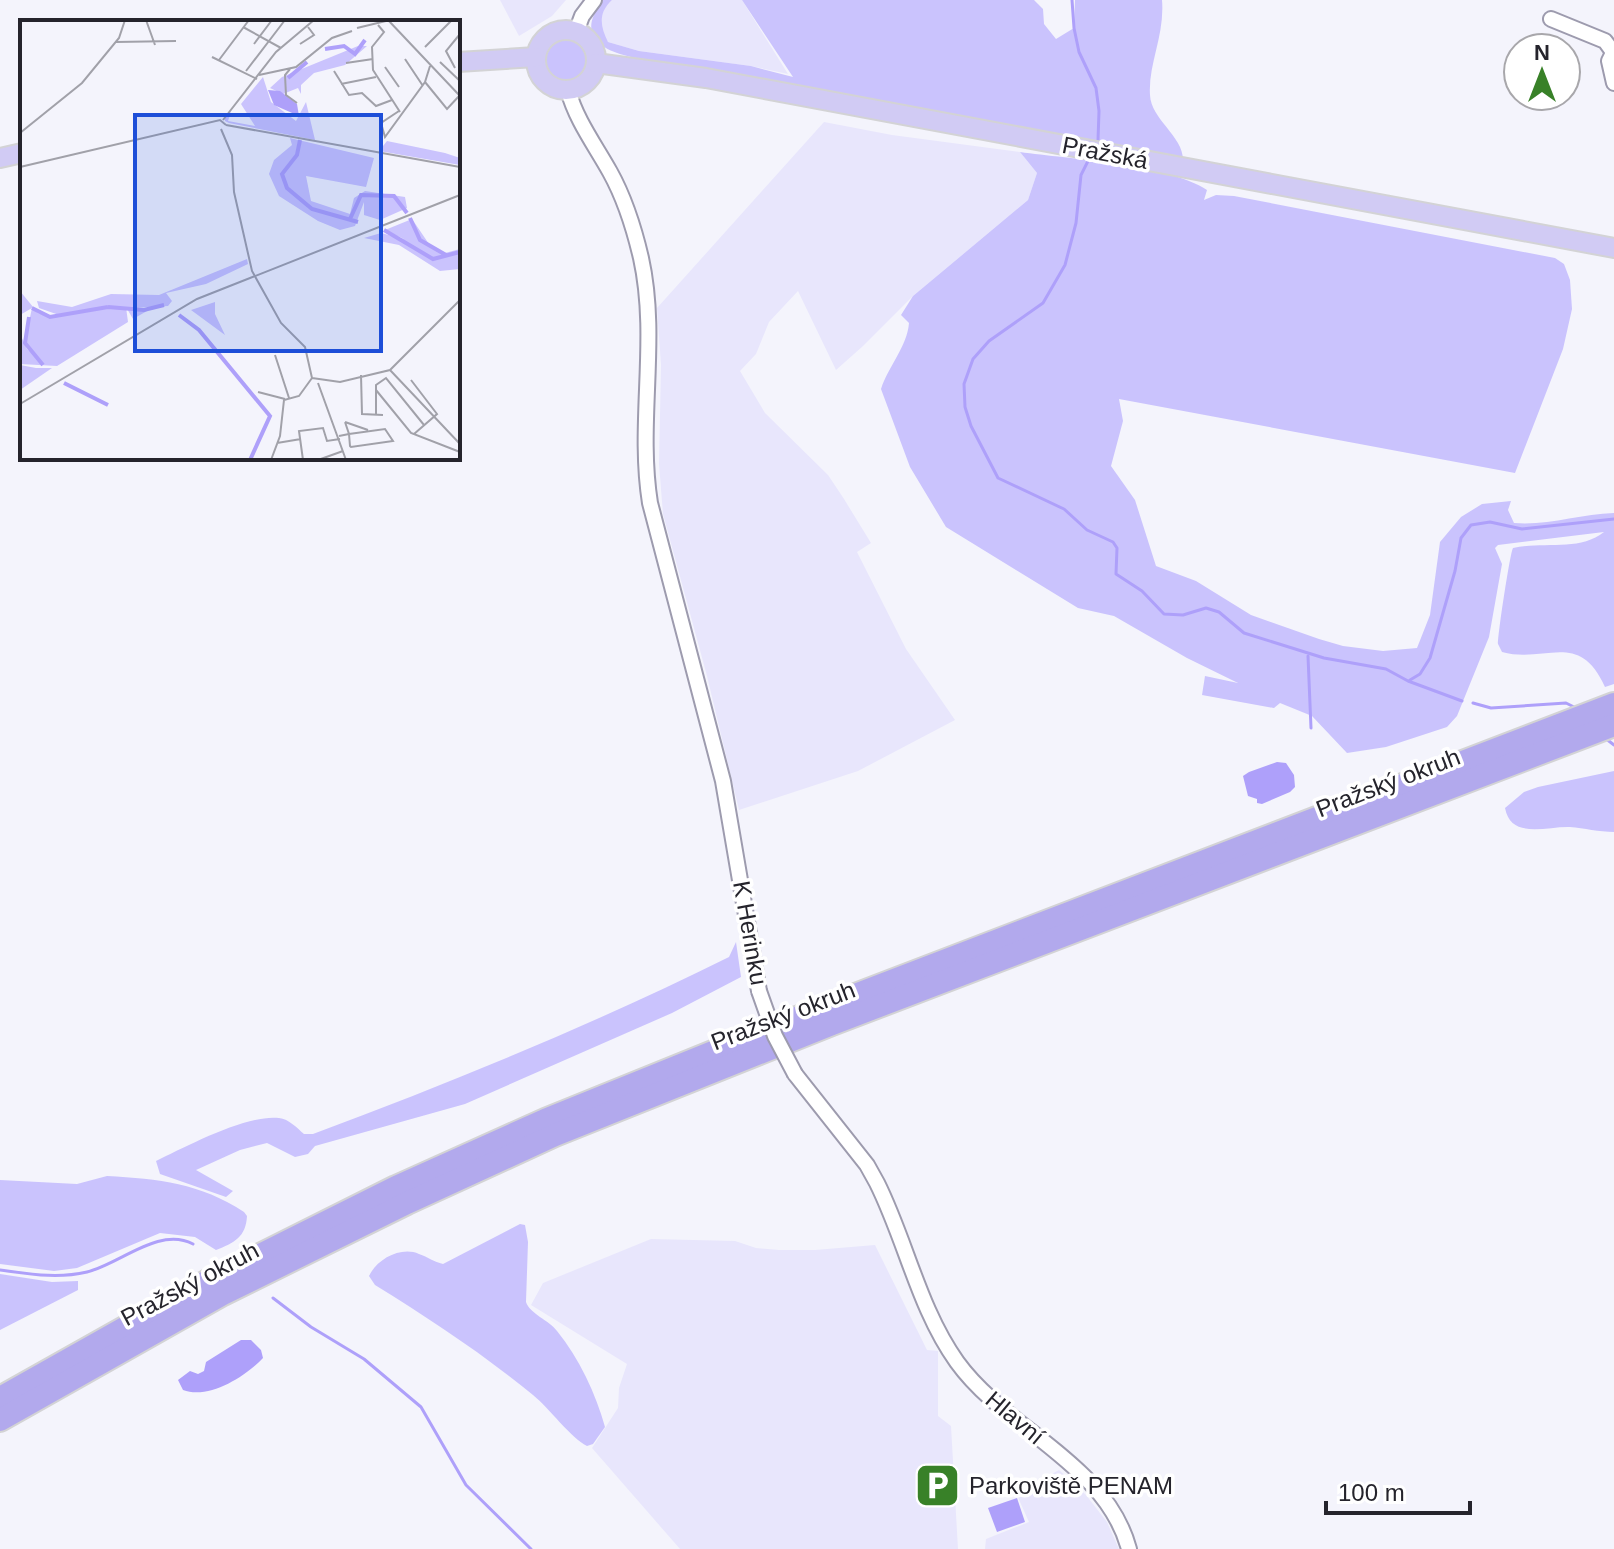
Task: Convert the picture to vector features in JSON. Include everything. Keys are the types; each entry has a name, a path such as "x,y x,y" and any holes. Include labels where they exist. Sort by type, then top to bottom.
{"highway":[{"name":"Pražský okruh","path":"1462,773 1614,704"},
{"name":"Pražský okruh","path":"0,1398 508,1136 690,1060 1462,773 1614,725"},
{"name":"Pražský okruh","path":"0,1420 215,1288"}],"main road":[{"path":"562,30 576,32 592,45 596,63 587,82 568,90 557,89 544,81 538,72 536,57 548,36 562,30"},
{"path":"460,62 536,57"},
{"name":"Pražská","path":"596,63 706,78 1614,248"},
{"path":"0,158 20,153"}],"street":[{"path":"576,32 582,16 594,0"},
{"path":"1551,19 1605,41 1614,52 1609,61 1614,83"},
{"name":"K Herinku","path":"568,90 576,113 627,209 645,280 649,378 647,474 651,506 723,781 759,991 775,1036 795,1074 867,1165 877,1183 932,1316 957,1362"},
{"name":"Hlavní","path":"957,1362 974,1383 1087,1481 1117,1519 1129,1549"}],"shaded area":[{"path":"500,0 566,0 552,16 519,36"},
{"path":"603,0 612,0 604,10 602,20 608,42 639,51 751,66 793,77 742,0 1034,0 1043,9 1044,24 1056,39 1074,28 1075,0 1162,0 1150,95 1156,112 1179,144 1183,162 614,52 600,44 592,34 592,19"},
{"path":"612,0 742,0 788,74 639,51 608,42 601,29 601,17"},
{"path":"566,37 582,44 589,60 582,76 566,83 550,76 543,60 550,44"},
{"path":"824,122 892,135 1020,152 1037,173 1028,200 913,296 836,370 798,291 769,322 756,354 740,371 765,413 828,475 844,499 871,543 857,552 906,649 955,720 858,771 739,810 663,514 659,464 661,365 657,308"},
{"path":"1020,152 1144,168 1168,174 1207,190 1204,200 1216,195 1234,196 1555,258 1564,264 1570,280 1572,309 1563,349 1515,473 1119,399 1123,421 1111,466 1135,500 1156,566 1196,581 1251,615 1343,646 1383,651 1417,648 1430,615 1440,542 1461,517 1482,504 1511,501 1508,510 1514,523 1539,523 1614,513 1614,684 1605,687 1595,669 1572,654 1518,655 1502,652 1498,644 1513,548 1584,542 1604,532 1498,545 1495,548 1502,564 1489,637 1457,716 1447,727 1386,747 1347,753 1312,716 1280,703 1274,708 1202,695 1205,676 1238,683 1114,616 1078,608 946,527 910,467 881,389 908,332 909,323 901,315 913,296 1028,200 1037,173"},
{"path":"1277,762 1286,763 1294,775 1295,787 1262,804 1257,803 1257,799 1248,796 1243,776"},
{"path":"1614,771 1614,832 1570,827 1522,828 1514,824 1505,808 1524,792 1538,787"},
{"path":"736,942 741,977 672,1013 465,1104 315,1146 308,1154 295,1157 267,1143 240,1150 196,1170 233,1191 226,1197 160,1174 156,1161 234,1126 279,1118 304,1134 313,1134 471,1072 729,957"},
{"path":"107,1176 162,1181 211,1195 244,1212 247,1216 244,1229 233,1242 216,1250 195,1237 160,1233 77,1268 54,1271 0,1264 0,1180 77,1184"},
{"path":"520,1224 525,1225 528,1242 526,1302 531,1310 554,1327 573,1353 592,1389 605,1427 593,1444 587,1446 514,1380 456,1337 375,1285 369,1276 384,1259 397,1253 412,1252 443,1264"},
{"path":"651,1239 735,1241 756,1248 779,1250 875,1245 927,1350 938,1351 938,1416 951,1426 958,1549 680,1549 592,1448 618,1408 619,1388 627,1364 531,1305 543,1283"},
{"path":"0,1274 52,1282 78,1281 78,1290 0,1330"},
{"path":"241,1340 251,1340 261,1350 263,1358 256,1365 237,1379 215,1389 204,1392 183,1390 178,1380 190,1371 198,1374 204,1371 206,1362"},
{"path":"1059,1470 1086,1495 1107,1522 1119,1549 985,1549 986,1539 1029,1522 1016,1493"},
{"path":"1017,1498 1025,1522 997,1532 988,1508"}],"waterway":[{"path":"1072,0 1079,52 1096,88 1098,140"},
{"path":"1088,161 1081,175 1076,223 1065,265 1043,303 989,341 973,359 964,384 965,407 971,426 998,478 1064,509 1087,530 1113,542 1117,548 1116,574 1142,591 1164,614 1183,615 1206,608 1219,612 1244,633 1324,658 1386,669 1408,681 1462,701"},
{"path":"1410,680 1420,674 1430,658 1455,571 1461,538 1471,525 1490,522 1522,529 1614,519"},
{"path":"1308,656 1311,728"},
{"path":"1473,703 1491,708 1566,703 1578,709"},
{"path":"1605,738 1614,745"},
{"path":"0,1270 44,1275 76,1274 100,1268 153,1243 180,1240 193,1244"},
{"path":"273,1298 311,1327 364,1359 421,1407 466,1485 531,1549"}],"place":[{"name":"Parkoviště PENAM","path":"938,1486"}]}
